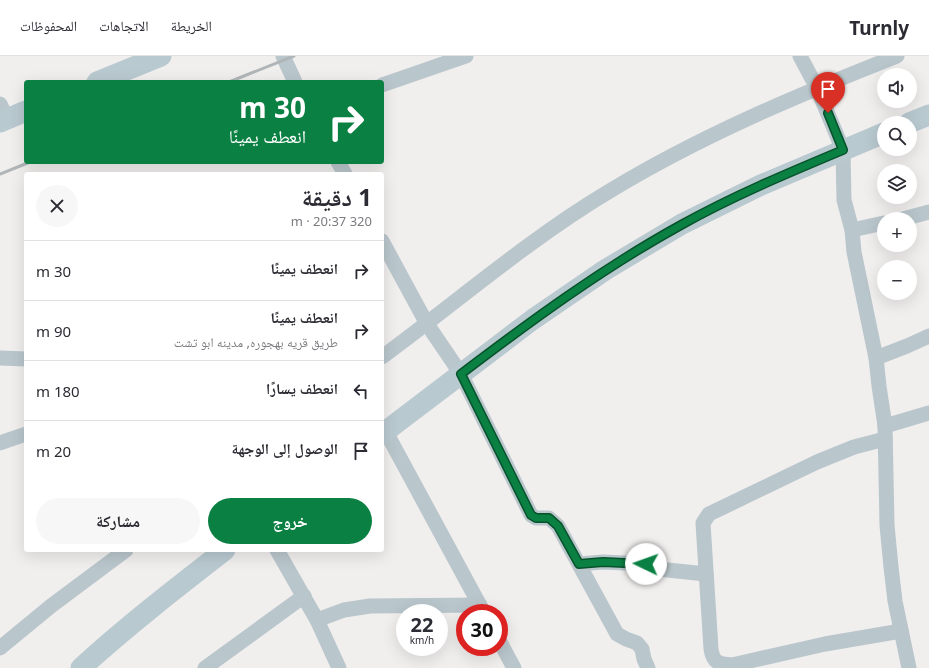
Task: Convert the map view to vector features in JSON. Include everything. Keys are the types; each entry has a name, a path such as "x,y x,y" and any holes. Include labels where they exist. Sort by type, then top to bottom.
{"street":[{"path":"100,80 128,62 161,56"},
{"path":"283,56 294,80"},
{"path":"384,84 466,56"},
{"path":"800,56 817,88 843,150 844,200 852,230 854,252 876,358 885,432 887,525 891,567 895,601 909,668"},
{"path":"384,356 548,232 608,192 672,155 737,123 817,88 897,56"},
{"path":"917,120 929,115"},
{"path":"479,604 384,433 532,320 605,270 682,224 761,185 877,137"},
{"path":"917,216 927,214"},
{"path":"852,230 877,225"},
{"path":"384,245 427,324 461,374 531,515 536,518 549,518 558,526 617,634 637,643 642,649 648,668"},
{"path":"876,358 929,336"},
{"path":"0,358 24,359"},
{"path":"902,631 825,644 732,665 724,664 715,660 712,656 704,523 709,514 817,462 929,413"},
{"path":"0,443 24,435"},
{"path":"0,648 51,606 123,552"},
{"path":"81,668 181,584 222,552"},
{"path":"277,552 317,620 339,668"},
{"path":"579,564 603,562 646,564 658,569 706,574"},
{"path":"205,668 304,596"},
{"path":"317,620 344,610 370,606 456,608"},
{"path":"508,656 514,668"}],"railway":[{"path":"234,80 294,56"},
{"path":"0,174 25,164"}],"route":[{"path":"646,564 603,562 579,564 558,526 549,518 536,518 531,515 524,504 461,374 532,320 605,270 682,224 761,185 843,150 828,113"}]}
